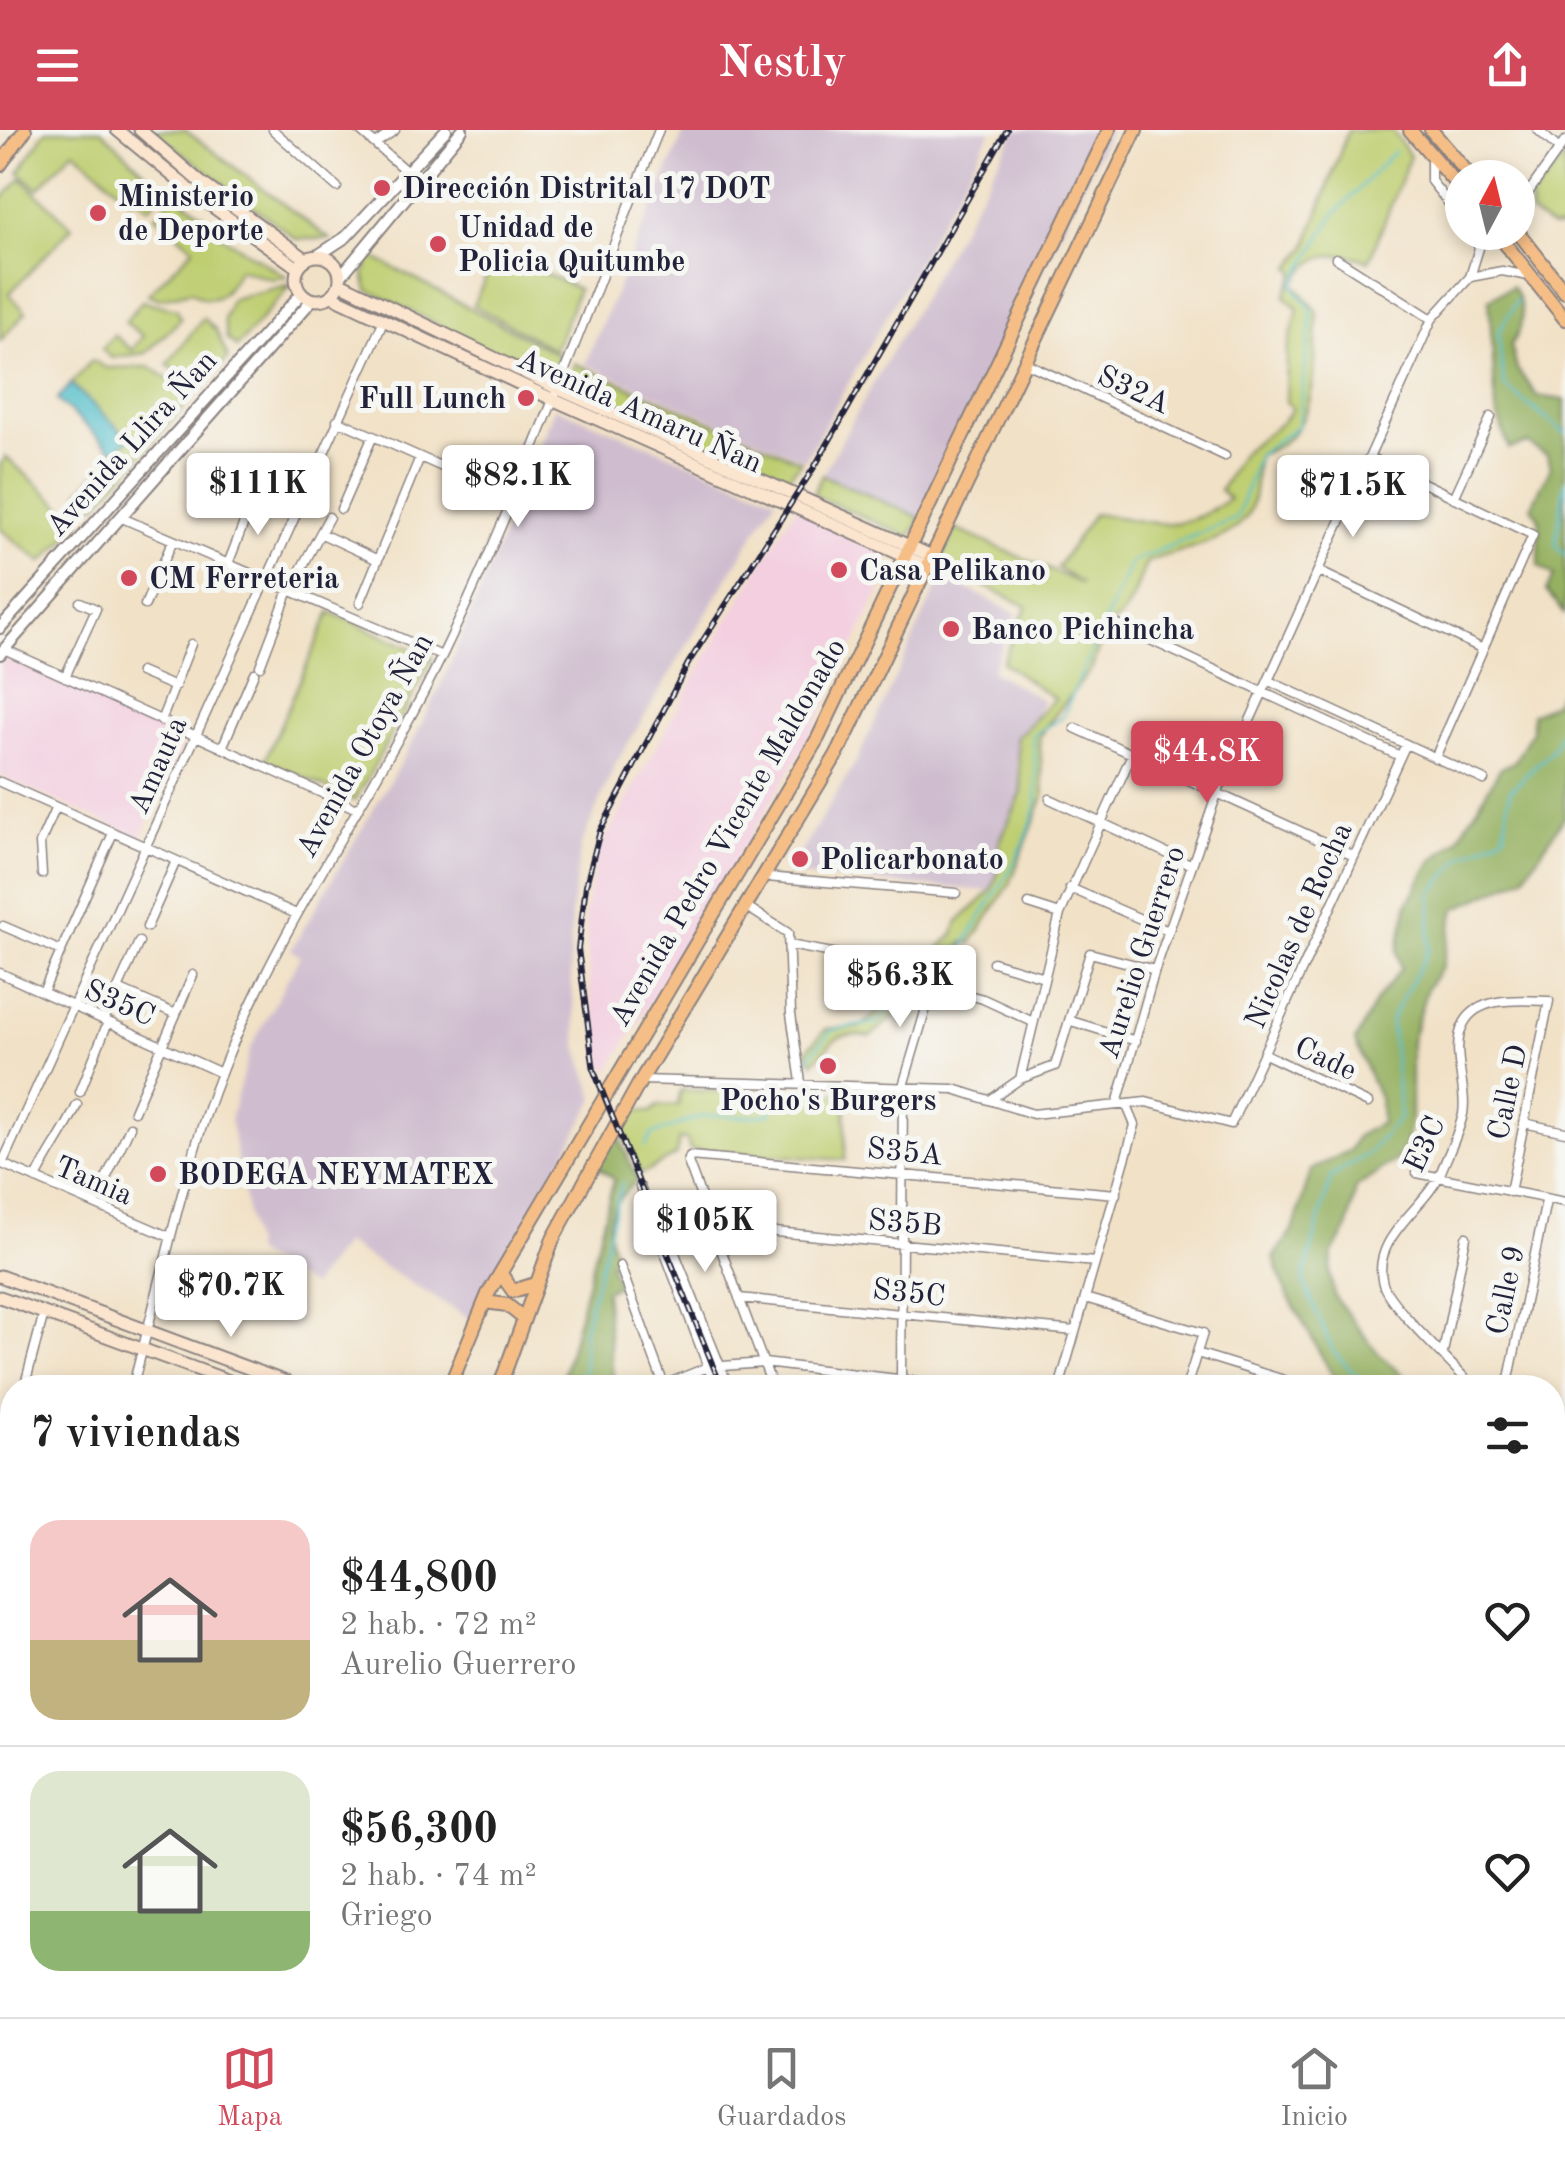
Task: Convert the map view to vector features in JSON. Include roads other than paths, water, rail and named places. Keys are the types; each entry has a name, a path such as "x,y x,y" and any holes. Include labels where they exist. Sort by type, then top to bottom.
{"main road":[{"path":"0,165 25,130"},
{"path":"117,130 307,261 333,261 340,279 332,296 307,296 296,277 307,261"},
{"path":"140,130 200,182 307,261"},
{"name":"Avenida Pedro Vicente Maldonado","path":"454,1375 484,1302 818,738 911,551 1109,130"},
{"name":"Avenida Pedro Vicente Maldonado","path":"503,1375 532,1286 574,1199 840,749 1136,130"},
{"path":"1410,130 1445,172"},
{"path":"1430,130 1456,160"},
{"path":"1510,250 1565,319"},
{"path":"1532,250 1565,292"},
{"name":"Avenida Amaru Ñan","path":"340,279 554,394"},
{"name":"Avenida Amaru Ñan","path":"332,296 932,562"},
{"path":"501,1274 504,1284 513,1290 532,1286"},
{"path":"0,1276 267,1375"},
{"path":"0,1296 213,1375"},
{"path":"484,1302 506,1304 522,1317"}],"street":[{"path":"273,130 337,186"},
{"path":"359,130 408,172"},
{"path":"375,144 395,130"},
{"path":"307,261 346,236 446,130"},
{"path":"340,279 462,130"},
{"name":"Avenida Otoya Ñan","path":"136,1375 170,1237 221,1073 294,914 442,656 512,498 659,130"},
{"path":"1535,182 1562,145 1538,130"},
{"path":"1431,156 1431,181 1445,199"},
{"path":"1478,250 1470,276 1502,271 1532,277"},
{"path":"1336,258 1432,318"},
{"name":"Aurelio Guerrero","path":"1117,1104 1155,970 1218,791 1432,318 1470,276"},
{"name":"Avenida Llira Ñan","path":"2,652 122,518 307,296"},
{"name":"Avenida Llira Ñan","path":"0,628 307,296"},
{"name":"Amauta","path":"1,1164 384,320"},
{"name":"S32A","path":"1024,362 1225,456"},
{"path":"1454,498 1491,417"},
{"path":"336,420 512,498"},
{"path":"341,509 372,436"},
{"path":"360,603 420,458"},
{"path":"1371,458 1533,535 1435,758"},
{"path":"228,564 254,496"},
{"path":"304,596 307,584 300,571 329,517"},
{"path":"122,518 442,656"},
{"path":"322,534 378,560"},
{"path":"144,605 172,540"},
{"path":"1318,571 1484,649"},
{"path":"222,748 289,590"},
{"path":"65,677 96,609 80,602"},
{"path":"1116,624 1400,756"},
{"path":"161,720 191,644"},
{"path":"2,652 357,809"},
{"path":"140,672 175,687"},
{"path":"1269,681 1484,780"},
{"path":"1075,728 1352,855"},
{"name":"Nicolas de Rocha","path":"1127,1106 1146,1102 1170,1105 1231,1124 1406,744"},
{"path":"1020,1079 1060,914 1132,754"},
{"path":"0,782 294,914"},
{"path":"1050,799 1192,865"},
{"path":"42,874 40,843 56,807"},
{"path":"43,992 113,833"},
{"path":"147,927 176,861"},
{"path":"766,876 956,894"},
{"path":"1070,888 1168,931"},
{"path":"1029,904 1060,914"},
{"path":"748,908 788,933 792,1014 801,1082"},
{"path":"4,926 61,951"},
{"path":"80,1092 139,942"},
{"path":"790,945 881,962"},
{"path":"990,1100 1020,1079 1055,1066 1090,953 1155,970"},
{"path":"993,962 1044,976"},
{"name":"S35C","path":"0,973 221,1073"},
{"path":"134,1111 193,975"},
{"path":"901,1375 902,1086 933,986 983,1000 1033,1022"},
{"path":"118,989 176,1014"},
{"name":"Calle D","path":"1510,1192 1549,1001"},
{"name":"E3C","path":"1462,1375 1388,1295 1381,1270 1391,1237 1438,1178 1463,1113 1459,1044 1463,1024 1474,1011 1494,1002 1549,1001"},
{"path":"1071,1021 1136,1041"},
{"name":"Cade","path":"1265,1054 1368,1103"},
{"path":"641,1080 954,1089 1033,1114 1127,1106 1135,1125 1063,1375"},
{"path":"36,1179 52,1142 66,1128 76,1106"},
{"path":"1524,1123 1565,1132"},
{"path":"94,1204 130,1126"},
{"name":"S35A","path":"712,1226 688,1162 690,1156 1116,1194"},
{"name":"Tamia","path":"1,1164 170,1237"},
{"path":"1416,1173 1565,1202"},
{"path":"640,1187 711,1375"},
{"path":"654,1201 725,1375"},
{"name":"Calle 9","path":"1511,1375 1546,1201"},
{"path":"712,1226 768,1375"},
{"name":"S35B","path":"712,1226 1095,1262"},
{"path":"1443,1353 1466,1236"},
{"path":"620,1266 657,1375"},
{"name":"S35C","path":"739,1298 1075,1331"},
{"path":"1085,1298 1202,1333 1190,1375"},
{"path":"27,1375 44,1313"},
{"path":"1197,1353 1263,1375"},
{"path":"688,1375 721,1364 764,1363 867,1375"}],"water":[{"path":"71,384 129,438 115,452 57,400"}],"waterway":[{"path":"806,1060 832,1030 879,1022 915,971 958,957 1013,865 1031,826 1037,797 1033,735 1062,718 1131,562 1237,518 1258,455 1299,425 1312,311 1293,285 1333,216 1394,152"},
{"path":"1517,300 1498,333 1504,386 1565,433"},
{"path":"1565,480 1556,545 1565,555"},
{"path":"1356,1375 1333,1351 1303,1281 1331,1177 1369,1153 1400,1117 1391,1019 1428,951 1432,892 1463,856 1504,835 1510,791 1553,749 1565,725"},
{"path":"645,1146 652,1134 699,1117 769,1114 784,1093"},
{"path":"582,1375 583,1331 622,1183"}],"railway":[{"path":"717,1375 594,1071 578,949 586,885 600,831 689,662 815,466 1007,130"}],"place":[{"name":"Dirección Distrital 17 DOT","path":"382,188"},
{"name":"Ministerio de Deporte","path":"98,213"},
{"name":"Unidad de Policia Quitumbe","path":"438,244"},
{"name":"Full Lunch","path":"526,398"},
{"name":"Casa Pelikano","path":"839,570"},
{"name":"CM Ferreteria","path":"129,578"},
{"name":"Banco Pichincha","path":"951,629"},
{"name":"Policarbonato","path":"800,859"},
{"name":"Pocho's Burgers","path":"828,1066"},
{"name":"BODEGA NEYMATEX","path":"158,1174"}]}
